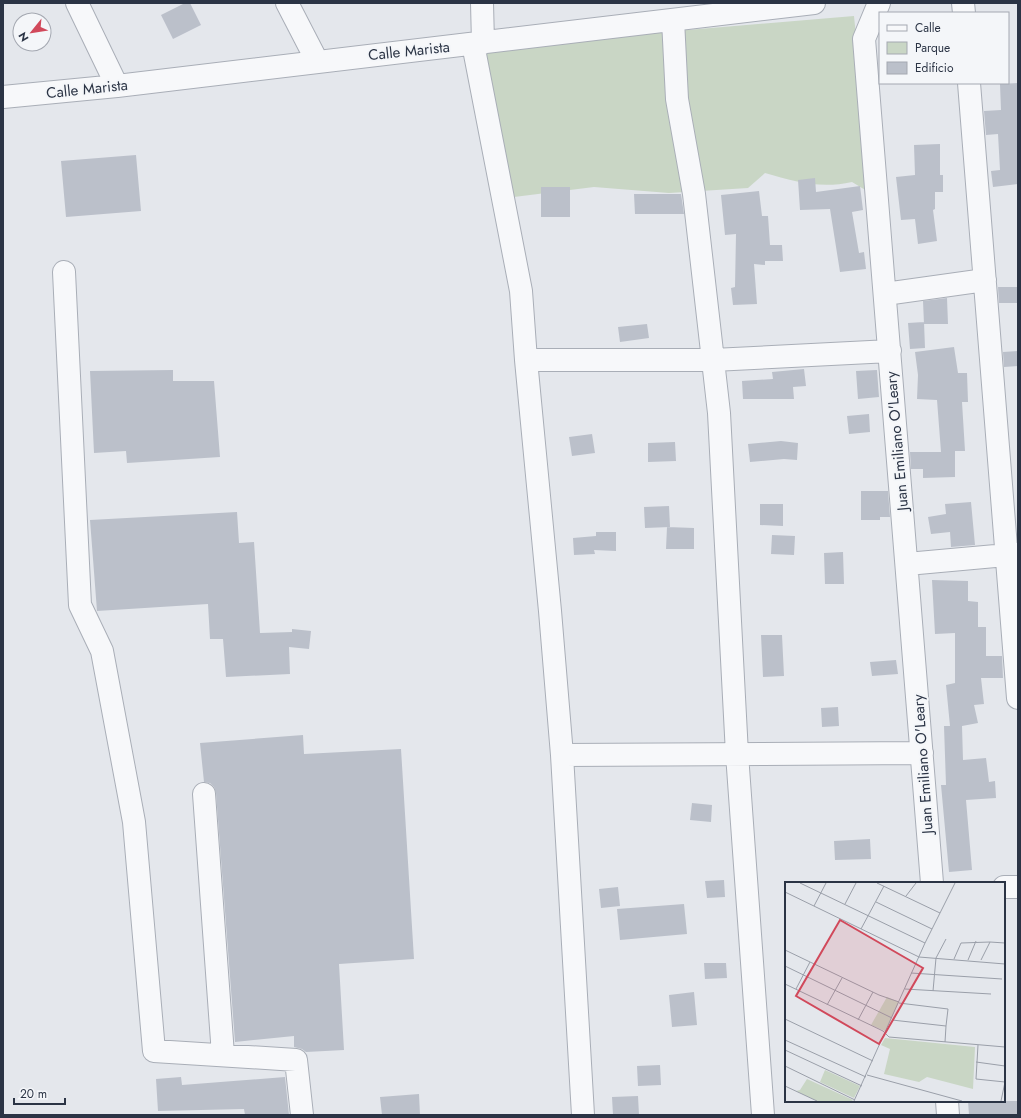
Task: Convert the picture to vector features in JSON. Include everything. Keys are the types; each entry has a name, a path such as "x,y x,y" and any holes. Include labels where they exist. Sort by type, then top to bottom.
{"street":[{"path":"77,3 117,86"},
{"path":"287,3 317,61"},
{"path":"482,3 478,44 521,291 562,755 583,1115"},
{"name":"Calle Marista","path":"3,97 117,86 317,61 478,44 673,20 694,10 814,3"},
{"name":"Juan Emiliano O'Leary","path":"879,3 864,39 932,882"},
{"path":"673,20 677,99 694,194 719,413 737,754 763,1115"},
{"path":"969,84 985,280 1012,555 1018,698"},
{"path":"64,272 80,605 102,651 134,822 154,1051 296,1060 302,1115"},
{"path":"885,294 985,280"},
{"path":"526,360 713,360 890,351"},
{"path":"907,564 1012,555"},
{"path":"562,755 922,753"},
{"path":"204,794 223,1055"},
{"path":"1005,887 1018,887"},
{"path":"947,1102 948,1115"}],"green space":[{"path":"854,16 872,194 852,182 830,185 808,184 765,173 748,188 669,193 594,187 498,199 476,48"}],"building":[{"path":"185,3 190,3 201,25 173,39 161,15"},
{"path":"1018,83 1018,184 993,187 991,171 1000,170 998,134 986,135 984,111 1001,110 1000,84"},
{"path":"940,144 940,175 943,175 943,192 935,192 935,209 933,210 937,241 918,244 915,219 901,220 896,177 915,175 914,145"},
{"path":"136,155 141,211 66,217 61,161"},
{"path":"815,178 816,192 860,186 863,210 852,212 859,253 864,252 866,269 840,272 830,209 800,210 798,180"},
{"path":"541,187 570,187 570,217 541,217"},
{"path":"759,191 762,216 768,216 770,245 782,245 783,261 765,261 765,265 754,264 757,304 733,305 731,288 735,287 736,234 725,235 721,195"},
{"path":"634,194 681,194 684,214 635,214"},
{"path":"998,287 1018,287 1018,303 999,303"},
{"path":"947,298 948,324 924,324 923,301"},
{"path":"924,322 925,348 910,349 908,323"},
{"path":"647,324 649,338 620,342 618,327"},
{"path":"954,347 958,373 967,373 968,402 962,402 965,451 955,451 955,477 923,478 923,469 911,469 910,452 941,452 937,400 917,399 918,375 915,352"},
{"path":"1018,351 1018,366 1004,367 1003,352"},
{"path":"804,369 806,386 793,387 794,399 743,399 742,381 773,379 772,372"},
{"path":"173,370 173,381 214,381 220,457 127,463 126,451 94,453 90,371"},
{"path":"877,370 879,397 858,399 856,371"},
{"path":"869,414 870,432 849,434 847,416"},
{"path":"592,434 595,453 572,456 569,437"},
{"path":"781,441 798,443 797,460 784,459 750,462 748,444"},
{"path":"675,442 676,461 648,462 648,443"},
{"path":"861,491 888,491 890,517 880,517 880,520 861,520"},
{"path":"971,502 975,545 951,547 950,532 931,534 928,517 946,514 945,504"},
{"path":"760,504 783,504 783,526 760,525"},
{"path":"669,506 670,527 645,528 644,507"},
{"path":"237,512 239,543 254,542 260,633 292,632 292,629 311,631 309,649 289,647 290,674 226,677 223,639 210,639 208,604 97,611 90,520"},
{"path":"667,527 694,528 694,549 666,549"},
{"path":"596,532 616,532 616,551 594,550 595,554 574,555 573,538 596,536"},
{"path":"772,535 795,536 794,555 771,554"},
{"path":"843,552 844,584 825,584 824,553"},
{"path":"932,580 968,581 968,601 978,602 978,627 986,627 986,656 1002,656 1003,678 981,678 984,704 974,705 978,723 962,726 963,760 986,758 989,782 995,781 996,798 966,800 972,870 949,872 941,785 946,785 944,726 950,726 946,685 955,683 955,633 935,634"},
{"path":"761,635 782,635 784,676 763,677"},
{"path":"896,660 898,674 872,676 870,662"},
{"path":"838,707 839,726 822,727 821,708"},
{"path":"303,735 304,754 401,749 414,959 339,964 344,1050 306,1052 302,1049 294,1047 294,1036 235,1042 216,793 214,787 210,783 204,782 200,743"},
{"path":"692,803 712,805 711,822 690,820"},
{"path":"870,839 871,859 835,860 834,841"},
{"path":"724,880 725,897 707,898 705,881"},
{"path":"618,887 620,906 601,908 599,889"},
{"path":"684,904 687,934 620,940 617,909"},
{"path":"704,963 726,963 727,978 705,979"},
{"path":"694,992 697,1025 672,1027 669,995"},
{"path":"660,1065 661,1085 638,1086 637,1066"},
{"path":"181,1077 182,1085 285,1077 289,1115 245,1115 244,1109 158,1111 156,1079"},
{"path":"419,1094 420,1115 382,1115 380,1097"},
{"path":"638,1096 639,1115 613,1115 612,1097"},
{"path":"1018,1101 1018,1115 969,1115 968,1102"}]}
